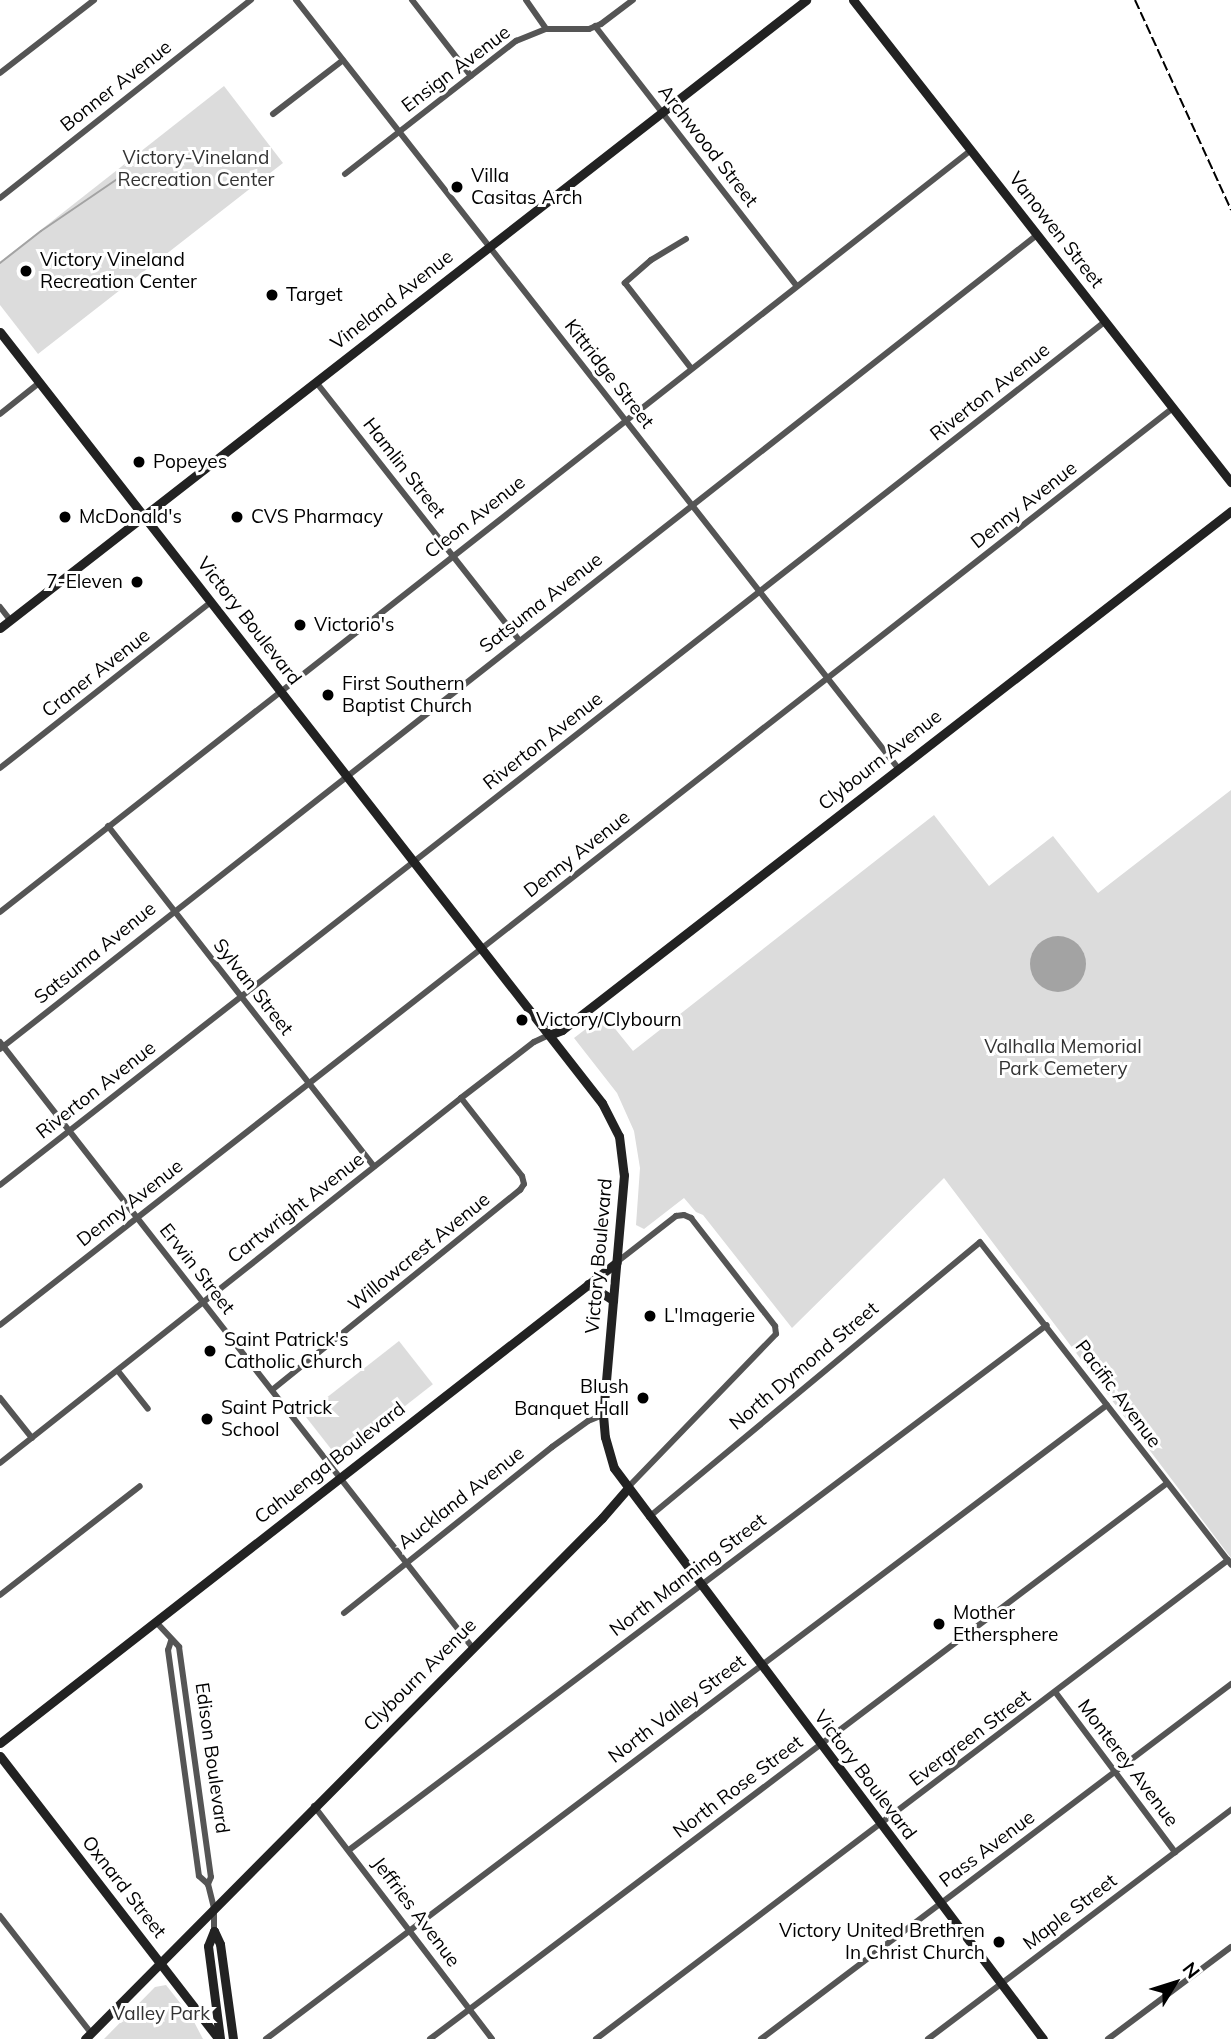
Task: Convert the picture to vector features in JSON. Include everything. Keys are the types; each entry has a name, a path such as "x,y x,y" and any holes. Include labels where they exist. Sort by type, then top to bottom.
{"main road":[{"name":"Vineland Avenue","path":"0,628 806,0"},
{"name":"Vanowen Street","path":"853,0 1231,482"},
{"name":"Victory Boulevard","path":"0,332 601,1103 619,1136 624,1175 603,1415 608,1450 627,1489 1043,2039"},
{"name":"Clybourn Avenue","path":"549,1035 562,1030 1231,511"},
{"name":"Cahuenga Boulevard","path":"0,1743 617,1262"},
{"path":"588,1284 613,1300"},
{"name":"Clybourn Avenue","path":"88,2036 602,1518 627,1489"},
{"name":"Oxnard Street","path":"0,1756 220,2039"},
{"name":"Edison Boulevard","path":"214,1931 208,1946 220,2039"},
{"name":"Edison Boulevard","path":"214,1931 220,1944 233,2039"}],"street":[{"path":"0,73 94,0"},
{"name":"Bonner Avenue","path":"0,198 251,0"},
{"name":"Kittridge Street","path":"296,0 898,768"},
{"path":"412,0 471,76"},
{"path":"526,0 546,29"},
{"name":"Ensign Avenue","path":"345,174 516,41 546,29 583,30 595,26 633,0"},
{"name":"Archwood Street","path":"595,26 797,286"},
{"path":"274,114 343,60"},
{"name":"Cleon Avenue","path":"0,912 971,150"},
{"name":"Satsuma Avenue","path":"1,1046 1037,235"},
{"path":"686,239 651,260 625,283 691,368"},
{"name":"Riverton Avenue","path":"0,1185 1106,321"},
{"name":"Hamlin Street","path":"316,382 519,640"},
{"path":"0,414 39,383"},
{"name":"Denny Avenue","path":"0,1325 1173,408"},
{"name":"Craner Avenue","path":"0,768 211,602"},
{"path":"0,607 10,620"},
{"name":"Sylvan Street","path":"108,826 374,1166"},
{"name":"Cartwright Avenue","path":"0,1463 461,1098 534,1042 549,1035"},
{"name":"Erwin Street","path":"1,1046 472,1647"},
{"name":"Willowcrest Avenue","path":"272,1390 520,1191 524,1184 522,1176 461,1098"},
{"name":"Cahuenga Boulevard","path":"617,1262 676,1216 691,1218 775,1326 776,1334"},
{"name":"Pacific Avenue","path":"980,1242 1229,1563"},
{"name":"North Dymond Street","path":"649,1517 980,1242"},
{"name":"North Manning Street","path":"349,1850 1047,1325"},
{"name":"Clybourn Avenue","path":"627,1489 776,1334"},
{"path":"118,1371 148,1409"},
{"path":"0,1398 32,1438"},
{"name":"North Valley Street","path":"266,2039 1107,1405"},
{"name":"Auckland Avenue","path":"344,1613 552,1447 588,1421 603,1415"},
{"name":"North Rose Street","path":"430,2039 1166,1485"},
{"path":"0,1595 140,1486"},
{"name":"Evergreen Street","path":"596,2039 1229,1563"},
{"name":"Edison Boulevard","path":"156,1622 179,1647 211,1877 208,1884 214,1908 214,1931"},
{"name":"Edison Boulevard","path":"171,1641 168,1650 199,1877 208,1884"},
{"name":"Pass Avenue","path":"761,2039 1231,1684"},
{"name":"Monterey Avenue","path":"1056,1693 1175,1852"},
{"name":"Jeffries Avenue","path":"314,1806 492,2039"},
{"name":"Maple Street","path":"928,2039 1231,1810"},
{"path":"0,1916 88,2036"},
{"path":"1108,2039 1231,1947"}],"green space":[{"name":"Victory-Vineland Recreation Center","path":"224,86 283,163 38,354 0,305 0,262"},
{"name":"Valhalla Memorial Park Cemetery","path":"1231,790 1231,1558 944,1178 792,1328 703,1215 696,1212 684,1198 644,1229 636,1225 640,1168 634,1131 617,1093 574,1038 604,1015 633,1051 934,815 989,886 1053,836 1098,893"},
{"path":"399,1341 433,1384 338,1458 304,1415"},
{"name":"Valley Park","path":"166,1985 192,2018 203,2039 104,2039 155,1987"}],"shaded area":[{"path":"1058,936 1069,938 1078,944 1084,953 1084,975 1078,984 1069,990 1058,992 1047,990 1038,984 1032,975 1030,964 1032,953 1038,944 1047,938"}],"waterway":[{"path":"0,263 41,231 123,175"}],"railway":[{"path":"1135,0 1231,210"}],"place":[{"name":"Villa Casitas Arch","path":"457,187"},
{"name":"Victory Vineland Recreation Center","path":"26,271"},
{"name":"Target","path":"272,295"},
{"name":"Popeyes","path":"139,462"},
{"name":"McDonald's","path":"65,517"},
{"name":"CVS Pharmacy","path":"237,517"},
{"name":"7-Eleven","path":"137,582"},
{"name":"Victorio's","path":"300,625"},
{"name":"First Southern Baptist Church","path":"328,695"},
{"name":"Victory/Clybourn","path":"522,1020"},
{"name":"L'Imagerie","path":"650,1316"},
{"name":"Saint Patrick's Catholic Church","path":"210,1351"},
{"name":"Blush Banquet Hall","path":"643,1398"},
{"name":"Saint Patrick School","path":"207,1419"},
{"name":"Mother Ethersphere","path":"939,1624"},
{"name":"Victory United Brethren In Christ Church","path":"999,1942"}]}
